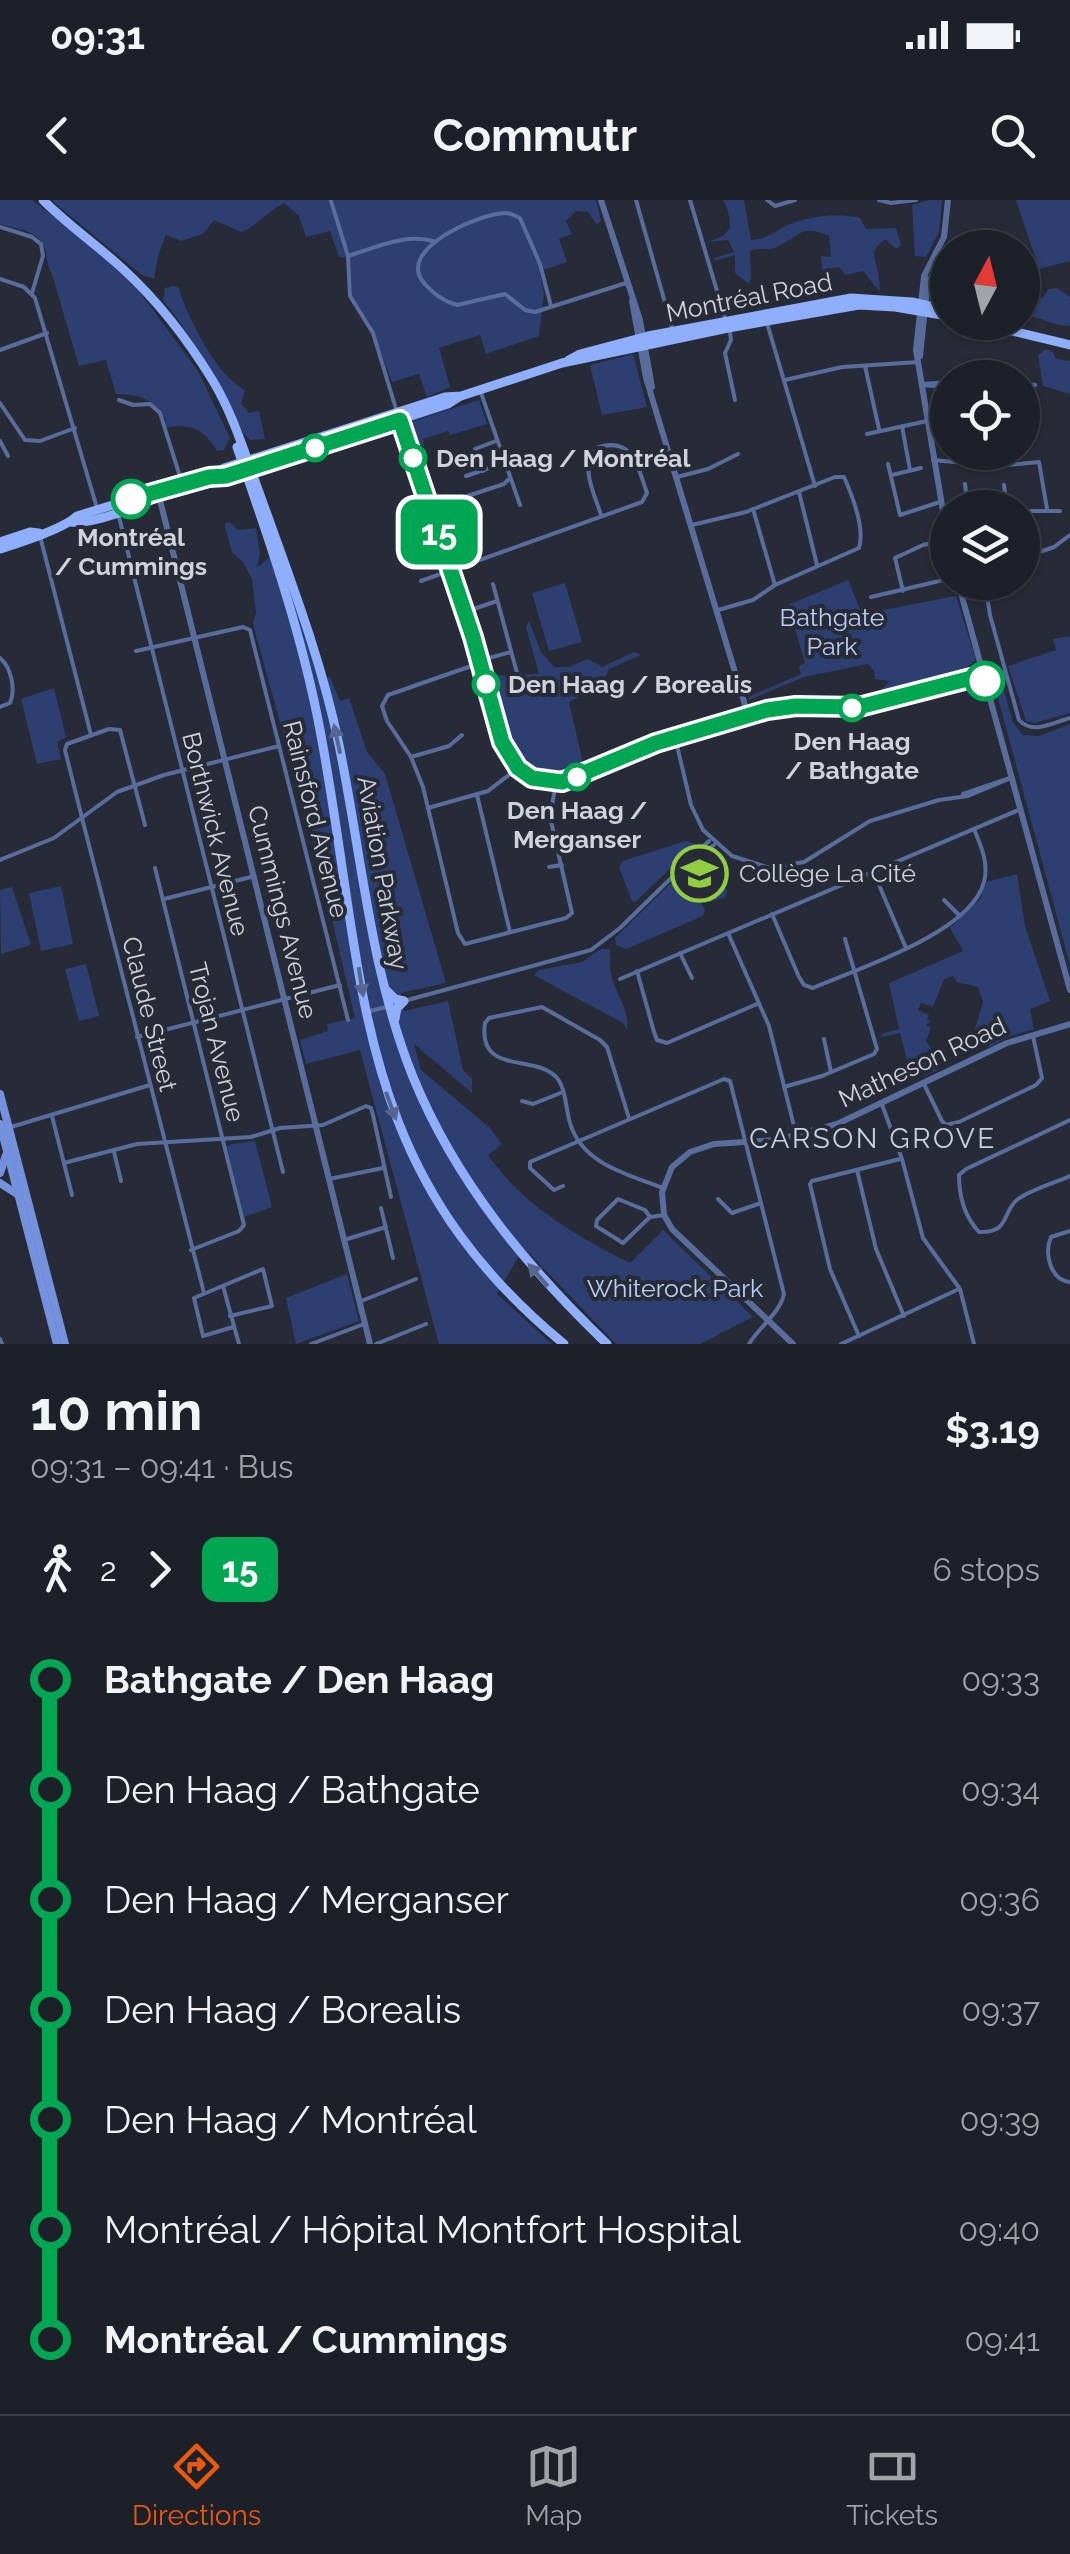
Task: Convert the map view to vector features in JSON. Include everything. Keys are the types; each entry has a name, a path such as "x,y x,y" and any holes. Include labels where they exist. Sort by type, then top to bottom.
{"main road":[{"name":"Aviation Parkway","path":"43,200 147,292 202,364 238,444 325,686 383,986 430,1113 488,1213 538,1276 607,1344"},
{"name":"Montréal Road","path":"246,465 270,453 448,404 580,354 852,302 930,309"},
{"name":"Montréal Road","path":"641,342 673,331 728,324"},
{"path":"1040,334 1068,343"},
{"path":"1040,337 1068,343"},
{"name":"Montréal Road","path":"0,545 33,539 78,516 284,457 398,416"},
{"path":"255,492 242,478 225,472 238,444 251,452 270,453"},
{"path":"255,492 260,473 284,457"},
{"name":"Aviation Parkway","path":"255,492 312,689 366,1012 378,1070 394,1115 436,1202 498,1282 564,1344"},
{"path":"312,689 325,686"},
{"path":"383,986 393,998 404,1001 396,1011 395,1027"},
{"path":"0,1094 6,1151 16,1175 18,1195 61,1344"},
{"path":"2,1127 61,1344"},
{"path":"0,1178 6,1151"},
{"path":"0,1178 16,1175"},
{"path":"0,1178 18,1195"}],"street":[{"path":"602,200 632,301 653,393 748,715"},
{"path":"636,200 673,331"},
{"path":"690,200 728,324 731,340 726,353 735,400"},
{"path":"766,200 775,206 795,200"},
{"path":"879,200 916,200"},
{"path":"930,440 919,362 922,307 931,262 946,230 948,200"},
{"path":"331,202 348,256 350,296 373,333 451,568 502,742 518,768 536,780 556,783 676,737 748,715 796,706 859,707 983,675"},
{"path":"550,306 540,264 520,218 508,213 483,219 435,242 420,255 416,266 418,276 444,301 456,306 505,294 525,310 534,312 626,283"},
{"path":"0,227 36,238 43,250 32,293 98,513"},
{"path":"348,256 408,238 422,237 435,242"},
{"path":"0,279 32,293"},
{"path":"766,317 814,486"},
{"path":"0,350 46,332"},
{"path":"785,380 820,370 919,362"},
{"path":"865,366 879,429"},
{"path":"921,384 930,384"},
{"path":"480,390 520,506"},
{"path":"120,400 133,406 150,404 160,412 183,486"},
{"path":"0,402 25,440 40,441 75,428"},
{"path":"867,434 927,421"},
{"path":"902,426 910,470"},
{"path":"0,441 8,456"},
{"path":"482,470 475,449 496,441"},
{"path":"421,581 642,502 646,496 634,455 618,444 600,447 588,462 588,476 601,515"},
{"path":"677,477 738,454"},
{"path":"466,476 504,464"},
{"path":"888,464 900,515 930,505"},
{"path":"891,476 921,468"},
{"path":"1040,470 1047,510"},
{"path":"692,526 752,510 835,477 844,477 861,544 853,552 775,584 752,600 716,611"},
{"path":"431,508 499,486 508,479"},
{"path":"965,484 966,490"},
{"path":"1004,486 1005,490"},
{"path":"798,492 817,566"},
{"name":"Cummings Avenue","path":"158,494 364,1324 373,1344"},
{"name":"Borthwick Avenue","path":"117,507 283,1172"},
{"path":"752,510 775,584"},
{"path":"1040,510 1060,511"},
{"path":"39,533 91,735 120,730 145,826"},
{"path":"1040,552 1070,536"},
{"path":"903,592 895,558 930,544"},
{"path":"492,584 516,672"},
{"path":"871,597 930,584"},
{"path":"963,600 1070,990"},
{"path":"988,600 1018,720 1035,728 1070,718"},
{"path":"464,612 497,601"},
{"name":"Rainsford Avenue","path":"194,637 248,628 348,1020"},
{"path":"136,651 194,637"},
{"path":"511,652 384,698 384,716 411,757 428,808 461,941 472,944 570,916 572,908 549,814 556,783"},
{"path":"0,658 10,674 12,700 0,707"},
{"name":"Claude Street","path":"91,735 67,744 66,750 204,1293 193,1301 203,1336 233,1327"},
{"path":"411,757 449,746 462,735"},
{"path":"676,737 692,808 713,842 749,864 788,867 806,861 870,821 978,793 1012,778"},
{"path":"0,860 54,838 108,796 182,770 280,746"},
{"path":"428,808 477,796 501,784 518,768"},
{"path":"477,796 510,932"},
{"path":"620,979 1021,808"},
{"path":"772,914 804,985 813,988 928,940 979,894 985,878 985,859 974,829"},
{"path":"366,1012 591,950 713,842"},
{"path":"549,867 562,865"},
{"name":"Trojan Avenue","path":"155,868 244,1225 238,1232 191,1250"},
{"path":"874,871 906,948"},
{"path":"164,899 253,876"},
{"path":"944,900 960,915"},
{"path":"728,933 769,1026 796,1134"},
{"path":"784,1087 831,1072 874,1054 877,1049 845,939"},
{"path":"680,953 692,978"},
{"path":"638,971 658,1040 667,1042 758,1004"},
{"path":"137,1037 340,985"},
{"path":"629,1119 609,1052 600,1040 542,1007 485,1022 486,1042 493,1053 551,1073 559,1080 585,1152 663,1188 664,1216 680,1239 794,1344"},
{"name":"Matheson Road","path":"663,1188 672,1167 690,1152 714,1144 777,1140 836,1124 1008,1042 1070,1024"},
{"path":"923,1082 942,1121 946,1125 959,1122 1036,1085 1042,1078 1032,1034"},
{"path":"824,1039 831,1072"},
{"path":"563,1186 554,1190 530,1166 532,1160 724,1079 732,1086 784,1294 782,1304 749,1344"},
{"path":"2,1127 52,1116 150,1085"},
{"path":"522,1101 534,1104 563,1092"},
{"path":"881,1102 902,1159 923,1238 960,1289 974,1344"},
{"path":"64,1163 137,1144 251,1138 272,1130 322,1125 363,1106 371,1108 391,1197"},
{"path":"52,1116 72,1195"},
{"path":"1070,1120 966,1169 959,1175 959,1184 968,1218 979,1232 984,1232 1004,1224 1019,1198 1070,1176"},
{"path":"114,1152 121,1181"},
{"path":"859,1336 830,1270 810,1184 902,1159"},
{"path":"329,1179 385,1168"},
{"path":"856,1170 876,1250 904,1316"},
{"path":"718,1199 732,1212 761,1202"},
{"path":"650,1217 645,1210 618,1200 597,1220 596,1226 623,1243 650,1217 664,1216"},
{"path":"381,1208 393,1258"},
{"path":"344,1240 386,1227"},
{"path":"1070,1231 1051,1236 1048,1244 1054,1274 1060,1281 1070,1282"},
{"path":"204,1293 263,1269 272,1306 230,1316"},
{"path":"359,1302 416,1279"},
{"path":"222,1284 239,1344"},
{"path":"841,1344 960,1289"},
{"path":"310,1344 364,1324"},
{"path":"373,1344 426,1324"}],"green space":[{"path":"0,200 32,200 91,245 136,287 198,371 230,438 224,450 217,451 195,429 165,428 166,420 146,399 116,394 106,360 79,366 45,249 27,231 0,224"},
{"path":"51,200 596,200 601,220 597,225 588,212 576,211 566,221 572,234 559,239 567,262 540,271 544,293 539,336 486,354 480,335 439,348 450,387 427,397 419,374 392,382 371,326 352,296 350,258 339,257 330,231 306,237 299,216 284,203 242,232 214,220 203,234 181,241 166,235 154,279 142,275"},
{"path":"723,200 744,200 751,240 804,219 843,215 860,218 866,229 896,228 901,245 896,249 885,239 874,251 879,291 863,271 846,275 839,267 822,270 821,256 831,257 829,236 811,231 799,233 774,248 750,251 749,284 735,273 735,255 715,261 714,258 734,252 728,240 708,242 730,228"},
{"path":"942,200 939,230 930,230 926,257 915,256 912,205"},
{"path":"1016,200 1070,200 1070,261 1040,269 1040,230 1026,230"},
{"path":"165,288 179,288 191,320 213,358 245,391 241,403 249,413 259,411 265,439 250,440 244,434 207,365 163,300"},
{"path":"1057,288 1070,297 1070,326 1040,319 1040,298 1049,289"},
{"path":"1046,349 1056,359 1070,361 1070,394 1043,386 1038,355"},
{"path":"633,354 647,407 602,415 590,365"},
{"path":"479,400 487,424 423,439 424,446 415,448 407,423"},
{"name":"Whiterock Park","path":"230,522 238,530 256,528 260,553 257,568 268,558 279,555 319,677 330,677 340,701 349,698 367,752 385,774 446,983 400,993 404,1011 448,1001 463,1070 472,1079 472,1093 414,1044 421,1070 490,1128 502,1144 488,1155 517,1189 552,1218 630,1263 663,1230 753,1317 700,1344 616,1344 528,1252 518,1257 497,1294 552,1344 439,1344 360,1050 306,1064 300,1040 328,1031 327,1024 355,1018 321,872 253,624 256,613 252,579 232,552 225,527"},
{"name":"Bathgate Park","path":"848,580 862,614 935,600 957,600 976,660 963,670 977,674 873,699 889,681 875,679 868,664 804,677 749,700 748,697 801,674 799,666 805,663 788,605"},
{"path":"565,583 582,642 549,651 532,593"},
{"path":"529,621 541,652 554,667 569,667 588,659 602,667 634,652 641,655 609,669 601,686 569,702 584,767 560,774 541,773 516,753 492,676 539,674 526,627"},
{"path":"1070,636 1070,713 1034,723 1026,721 1008,666 1056,650 1053,639"},
{"path":"1001,681 1013,722 1023,735 1039,736 1070,724 1070,965 994,683"},
{"path":"54,688 66,737 57,742 61,759 37,764 21,699"},
{"path":"685,841 696,844 632,901 619,867 623,861"},
{"path":"714,853 721,857 718,875 727,890 726,897 709,902 706,884 696,894 705,910 703,916 626,949 616,945 615,938 673,881"},
{"path":"1017,874 1025,926 1050,1001 1030,1009 1034,1029 990,1047 973,1036 983,1002 978,987 957,982 953,976 944,979 933,1007 921,1003 918,1010 929,1015 927,1020 931,1021 926,1025 931,1028 926,1040 941,1068 925,1076 917,1059 908,1063 900,1033 882,1037 881,1034 899,1029 889,983 963,951 950,928 980,899 987,882"},
{"path":"61,886 73,944 41,951 29,893"},
{"path":"12,887 31,945 1,954 0,890"},
{"path":"601,949 609,949 611,974 626,1015 627,1030 623,1023 534,975 539,970 582,962"},
{"path":"86,964 99,1016 79,1021 65,969"},
{"path":"255,1141 272,1207 244,1217 227,1147"},
{"path":"347,1274 359,1321 296,1344 286,1298"}],"bus line":[{"name":"15","path":"131,499 209,477 221,478 400,420 473,637 505,750 521,770 546,782 568,780 656,743 767,710 796,706 859,707 983,675 985,681"}],"place":[{"name":"Den Haag / Montréal","path":"413,458"},
{"name":"Montréal / Cummings","path":"131,499"},
{"name":"Den Haag / Borealis","path":"486,684"},
{"name":"Den Haag / Bathgate","path":"852,708"},
{"name":"Den Haag / Merganser","path":"577,777"},
{"name":"Collège La Cité","path":"700,873"}],"district":[{"name":"CARSON GROVE","path":"873,1138"}]}
